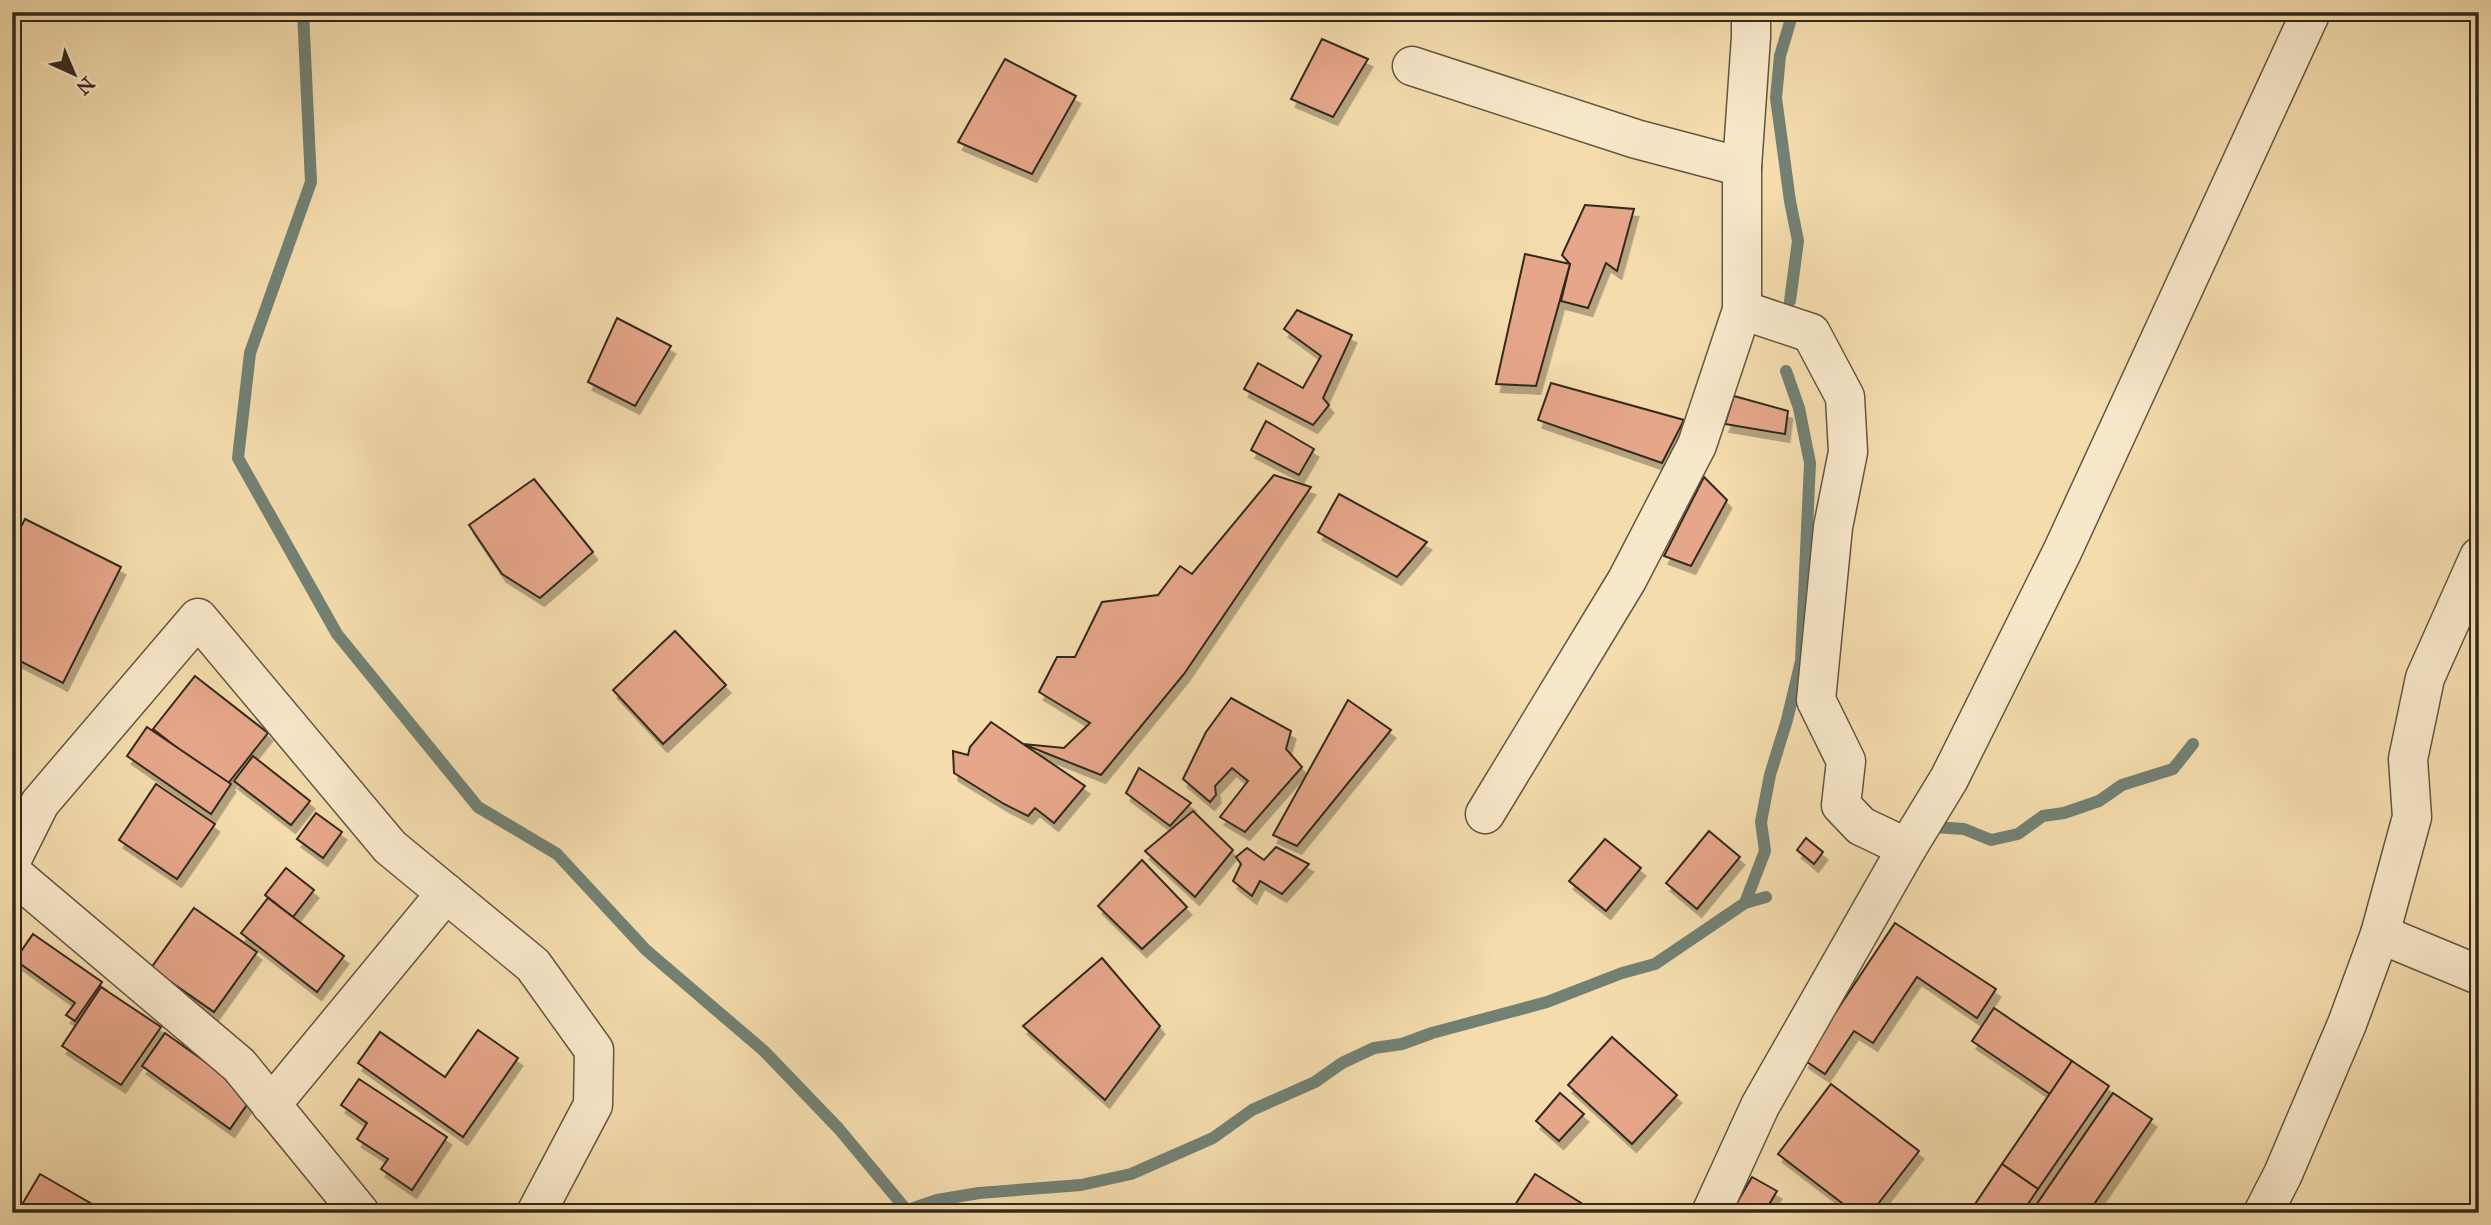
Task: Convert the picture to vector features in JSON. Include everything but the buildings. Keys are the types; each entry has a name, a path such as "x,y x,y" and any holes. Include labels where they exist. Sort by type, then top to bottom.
{"street":[{"path":"1485,814 1627,580 1697,444 1742,310 1742,167 1751,12"},
{"path":"1711,1213 1760,1106 1949,779 2062,552 2311,12"},
{"path":"1412,66 1636,139 1742,167"},
{"path":"1742,310 1811,333 1845,397 1849,452 1833,527 1816,699 1846,761 1841,805 1861,826 1907,848"},
{"path":"2263,1213 2283,1174 2347,1024 2380,934 2412,817 2408,759 2425,678 2479,557"},
{"path":"12,859 40,803 198,618 390,848 533,965 594,1050 593,1105 536,1213"},
{"path":"12,873 239,1065 360,1213"},
{"path":"271,1105 446,893"},
{"path":"2380,934 2479,975"}],"waterway":[{"path":"303,12 311,182 250,353 238,458 337,634 478,807 557,854 646,950 764,1051 839,1129 909,1213"},
{"path":"1790,301 1798,241 1776,98 1780,56 1793,12"},
{"path":"1745,903 1765,851 1761,822 1770,775 1801,661 1810,463 1799,408 1786,371"},
{"path":"1934,827 1964,829 1991,840 2018,834 2043,816 2064,813 2099,801 2122,785 2173,769 2193,744"},
{"path":"908,1210 937,1200 979,1193 1081,1185 1131,1174 1213,1138 1252,1110 1315,1082 1342,1063 1374,1048 1402,1044 1432,1033 1547,1002 1622,973 1655,964 1745,903 1766,897"}]}
